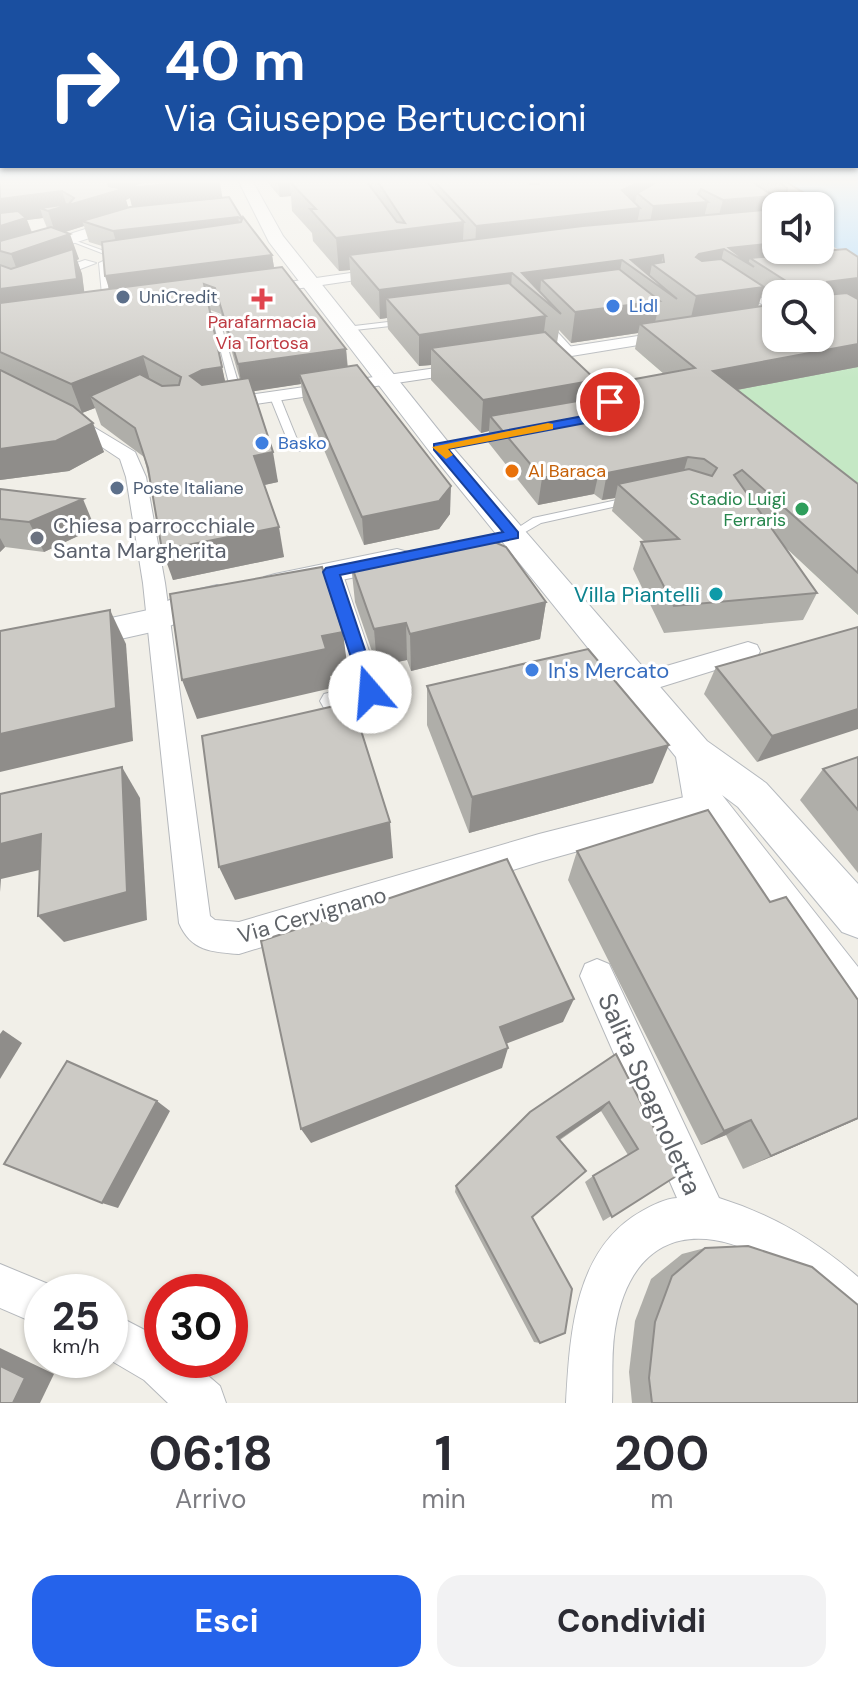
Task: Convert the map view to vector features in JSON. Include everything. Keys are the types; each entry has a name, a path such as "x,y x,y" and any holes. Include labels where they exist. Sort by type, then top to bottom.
{"main road":[{"path":"0,262 50,247"},
{"path":"283,247 439,447 499,538 638,684 694,752 752,795 858,917"},
{"path":"0,629 155,608 430,552"},
{"path":"0,654 155,608"},
{"path":"694,752 704,804 858,1006"}],"street":[{"path":"0,279 20,288 97,259 74,247"},
{"path":"90,263 104,308"},
{"path":"251,291 395,271"},
{"path":"514,361 557,355 662,331 687,333"},
{"path":"209,406 485,365"},
{"name":"Via Cervignano","path":"55,410 91,419 128,456 133,466 155,608 195,923 208,936 239,938 539,848 704,804"},
{"path":"331,572 370,692 333,701"},
{"path":"638,684 748,651"},
{"name":"Salita Spagnoletta","path":"597,976 704,1213"},
{"path":"589,1403 594,1318 611,1267 639,1234 670,1216 704,1213 738,1222 780,1243 834,1281 858,1306"},
{"path":"0,1286 24,1296"},
{"path":"128,1345 160,1364 203,1403"}],"lane":[{"path":"82,247 118,257"},
{"path":"104,308 102,263 134,255"},
{"path":"739,286 762,310"},
{"path":"736,296 762,313"},
{"path":"214,315 238,402"},
{"path":"346,329 410,321"},
{"path":"543,321 557,355"},
{"path":"579,372 610,402 600,413"},
{"path":"275,397 296,449"},
{"path":"588,419 603,416 591,403"},
{"path":"439,447 516,433"},
{"path":"499,538 537,520 651,496"}],"green space":[{"name":"Stadio Luigi Ferraris","path":"858,329 858,615 633,404 687,393 642,355 762,340 762,352 834,352 834,335"}],"water":[{"path":"835,247 858,247 858,262"}],"building":[{"path":"0,247 30,247 11,254 0,251"},
{"path":"102,247 266,247 272,255 105,276"},
{"path":"410,247 734,247 729,248 754,267 724,249 696,257 702,261 721,259 762,286 696,296 652,264 664,262 663,255 631,260 677,299 622,260 522,273 561,314 512,273 379,290 349,255"},
{"path":"73,249 77,279 0,289 0,265 11,269"},
{"path":"846,249 858,257 858,278 834,281 784,280 750,258 762,257 762,264 834,264 834,250"},
{"path":"282,267 346,349 238,364 215,288 204,284 222,367 202,370 190,376 202,385 249,378 273,452 254,456 279,527 162,550 148,468 135,428 90,396 140,374 162,386 179,385 181,377 143,356 71,384 0,352 0,303"},
{"path":"619,269 660,301 575,312 541,279"},
{"path":"509,283 546,316 419,335 386,298"},
{"path":"847,293 858,299 858,344 834,348 834,294"},
{"path":"762,306 762,352 815,352 713,371 858,484 858,573 742,470 734,475 817,593 674,606 641,542 679,539 618,484 689,469 712,476 717,468 704,459 688,457 607,473 600,467 542,478 490,416 612,395 619,382 695,368 640,324"},
{"path":"545,332 596,380 483,400 431,348"},
{"path":"357,365 451,486 439,501 362,517 299,374"},
{"path":"0,370 73,406 93,423 56,441 0,449"},
{"path":"0,489 83,499 29,522 0,519"},
{"path":"483,537 506,547 546,602 410,634 406,623 374,629 351,564"},
{"path":"322,567 343,632 322,636 326,649 182,680 170,594"},
{"path":"110,610 116,708 0,734 0,631"},
{"path":"858,627 858,709 772,736 716,667"},
{"path":"588,649 669,745 472,797 427,686"},
{"path":"352,702 390,822 219,867 202,736"},
{"path":"858,757 858,810 823,769"},
{"path":"122,767 127,892 38,916 41,834 0,844 0,794"},
{"path":"708,810 770,902 786,897 858,1000 858,1118 771,1156 751,1120 724,1131 577,851"},
{"path":"507,859 574,999 500,1027 508,1048 301,1129 261,941"},
{"path":"616,1054 678,1175 612,1217 593,1176 638,1149 609,1102 557,1137 586,1171 532,1217 572,1289 565,1333 540,1343 456,1186 530,1112"},
{"path":"67,1061 157,1101 102,1203 4,1164"},
{"path":"748,1246 812,1267 858,1305 858,1403 652,1403 649,1378 655,1322 672,1276 705,1248"},
{"path":"0,1366 25,1378 13,1403 0,1403"}],"slow traffic":[{"path":"446,455 439,447 548,427"}],"place":[{"name":"UniCredit","path":"123,297"},
{"name":"Parafarmacia Via Tortosa","path":"262,299"},
{"name":"Lidl","path":"613,306"},
{"name":"Basko","path":"262,443"},
{"name":"Al Baraca","path":"512,471"},
{"name":"Poste Italiane","path":"117,488"},
{"name":"Stadio Luigi Ferraris","path":"802,509"},
{"name":"Chiesa parrocchiale Santa Margherita","path":"37,538"},
{"name":"Villa Piantelli","path":"716,594"},
{"name":"In's Mercato","path":"532,670"}],"route":[{"path":"370,692 331,572 513,535 439,447 603,416 600,413 610,402"}]}
